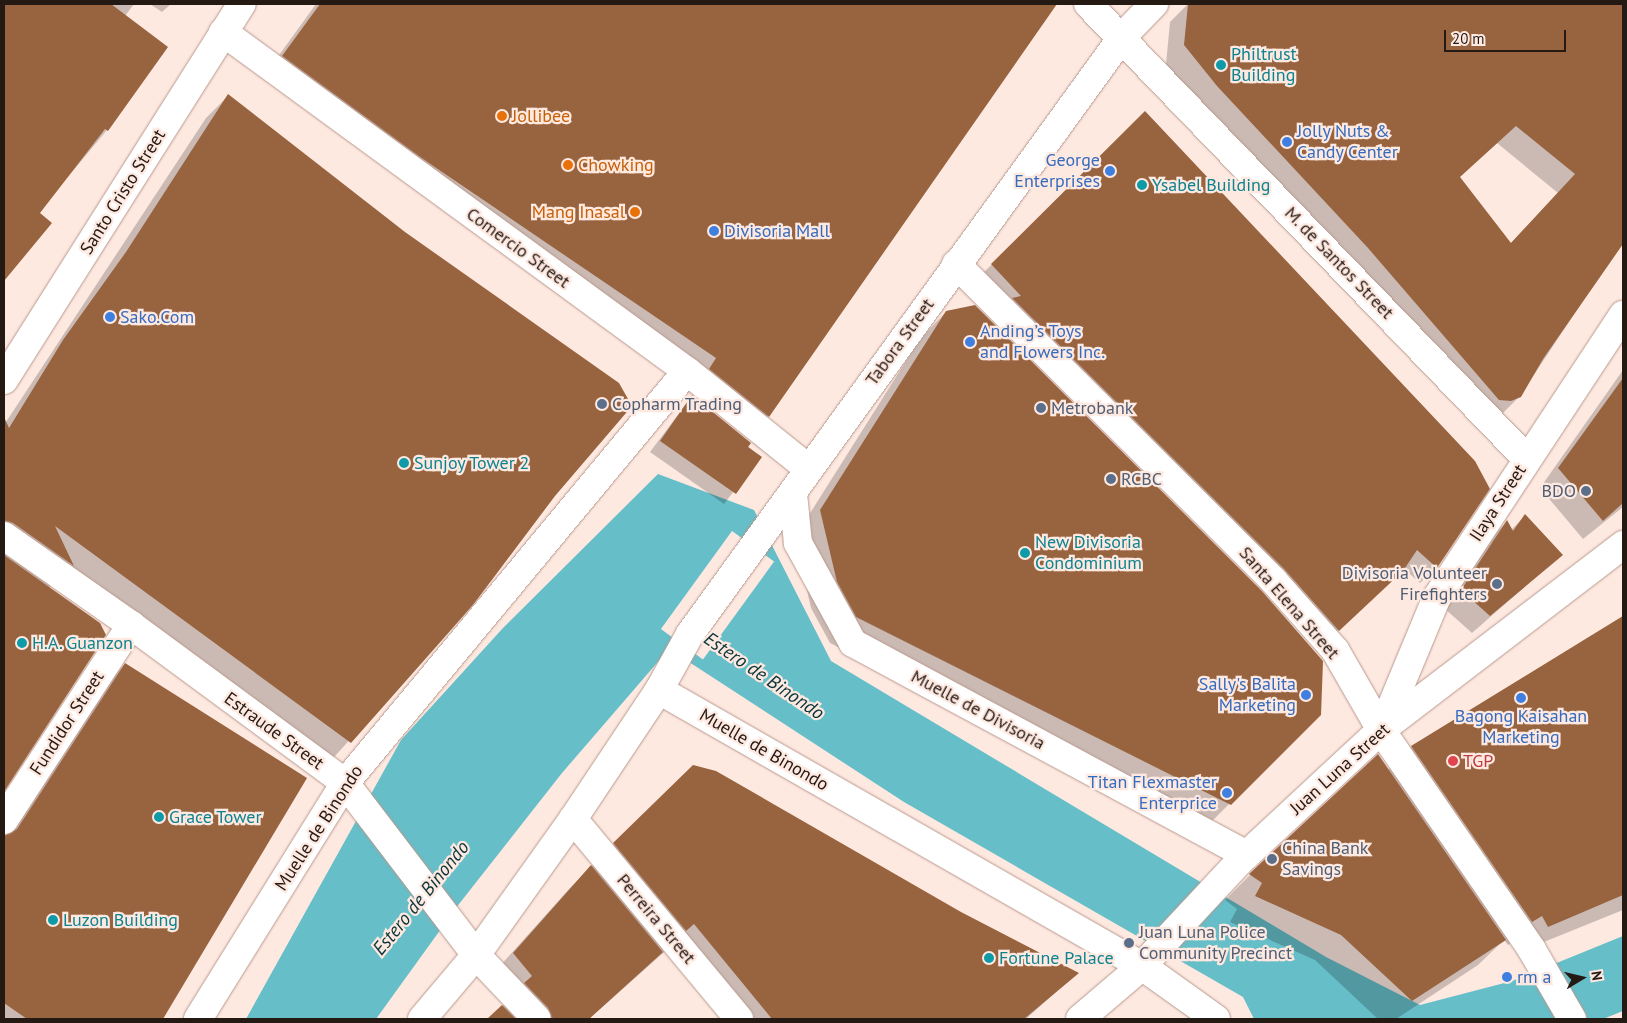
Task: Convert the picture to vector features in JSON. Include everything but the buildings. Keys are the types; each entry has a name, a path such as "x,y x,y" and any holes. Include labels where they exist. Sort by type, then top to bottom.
{"street":[{"name":"Santo Cristo Street","path":"4,380 242,4"},
{"name":"M. de Santos Street","path":"1088,4 1123,36 1526,458"},
{"name":"Tabora Street","path":"659,690 690,634 793,494 956,264 1123,36 1154,4"},
{"name":"Comercio Street","path":"224,32 687,371 809,469"},
{"name":"Santa Elena Street","path":"956,264 1273,580 1335,650 1381,730 1532,950 1572,1019"},
{"name":"Ilaya Street","path":"1381,730 1437,597 1526,458 1623,315"},
{"name":"Muelle de Binondo","path":"198,1019 345,783 687,371"},
{"name":"Muelle de Divisoria","path":"793,494 798,543 852,644 1243,858"},
{"name":"Estraude Street","path":"4,536 131,625 345,783 476,955 537,1019"},
{"name":"Juan Luna Street","path":"1080,1019 1147,961 1243,858 1381,730 1623,545"},
{"name":"Fundidor Street","path":"4,820 131,625"},
{"name":"Muelle de Binondo","path":"659,690 1147,961 1216,1019"},
{"path":"422,1019 476,955 573,819 659,690"},
{"name":"Perreira Street","path":"573,819 739,1019"}],"water":[{"name":"Estero de Binondo","path":"658,474 754,510 831,661 1326,957 1420,1005 1512,981 1623,936 1623,1011 1603,1019 1254,1019 1243,997 904,802 669,649 562,773 459,904 376,1019 246,1019 401,740 503,628"}],"pier":[{"path":"732,531 774,562 703,659 661,629"}],"place":[{"name":"Philtrust Building","path":"1221,65"},
{"name":"Jollibee","path":"502,116"},
{"name":"Jolly Nuts & Candy Center","path":"1287,142"},
{"name":"Chowking","path":"568,165"},
{"name":"George Enterprises","path":"1110,171"},
{"name":"Ysabel Building","path":"1142,185"},
{"name":"Mang Inasal","path":"635,212"},
{"name":"Divisoria Mall","path":"714,231"},
{"name":"Sako.Com","path":"110,317"},
{"name":"Anding’s Toys and Flowers Inc.","path":"970,342"},
{"name":"Copharm Trading","path":"602,404"},
{"name":"Metrobank","path":"1041,408"},
{"name":"Sunjoy Tower 2","path":"404,463"},
{"name":"RCBC","path":"1111,479"},
{"name":"BDO","path":"1586,491"},
{"name":"New Divisoria Condominium","path":"1025,553"},
{"name":"Divisoria Volunteer Firefighters","path":"1497,584"},
{"name":"H.A. Guanzon","path":"22,643"},
{"name":"Sally's Balita Marketing","path":"1306,695"},
{"name":"Bagong Kaisahan Marketing","path":"1521,698"},
{"name":"TGP","path":"1453,761"},
{"name":"Titan Flexmaster Enterprice","path":"1227,793"},
{"name":"Grace Tower","path":"159,817"},
{"name":"China Bank Savings","path":"1272,859"},
{"name":"Luzon Building","path":"53,920"},
{"name":"Juan Luna Police Community Precinct","path":"1129,943"},
{"name":"Fortune Palace","path":"989,958"},
{"name":"rm a","path":"1507,977"}]}
